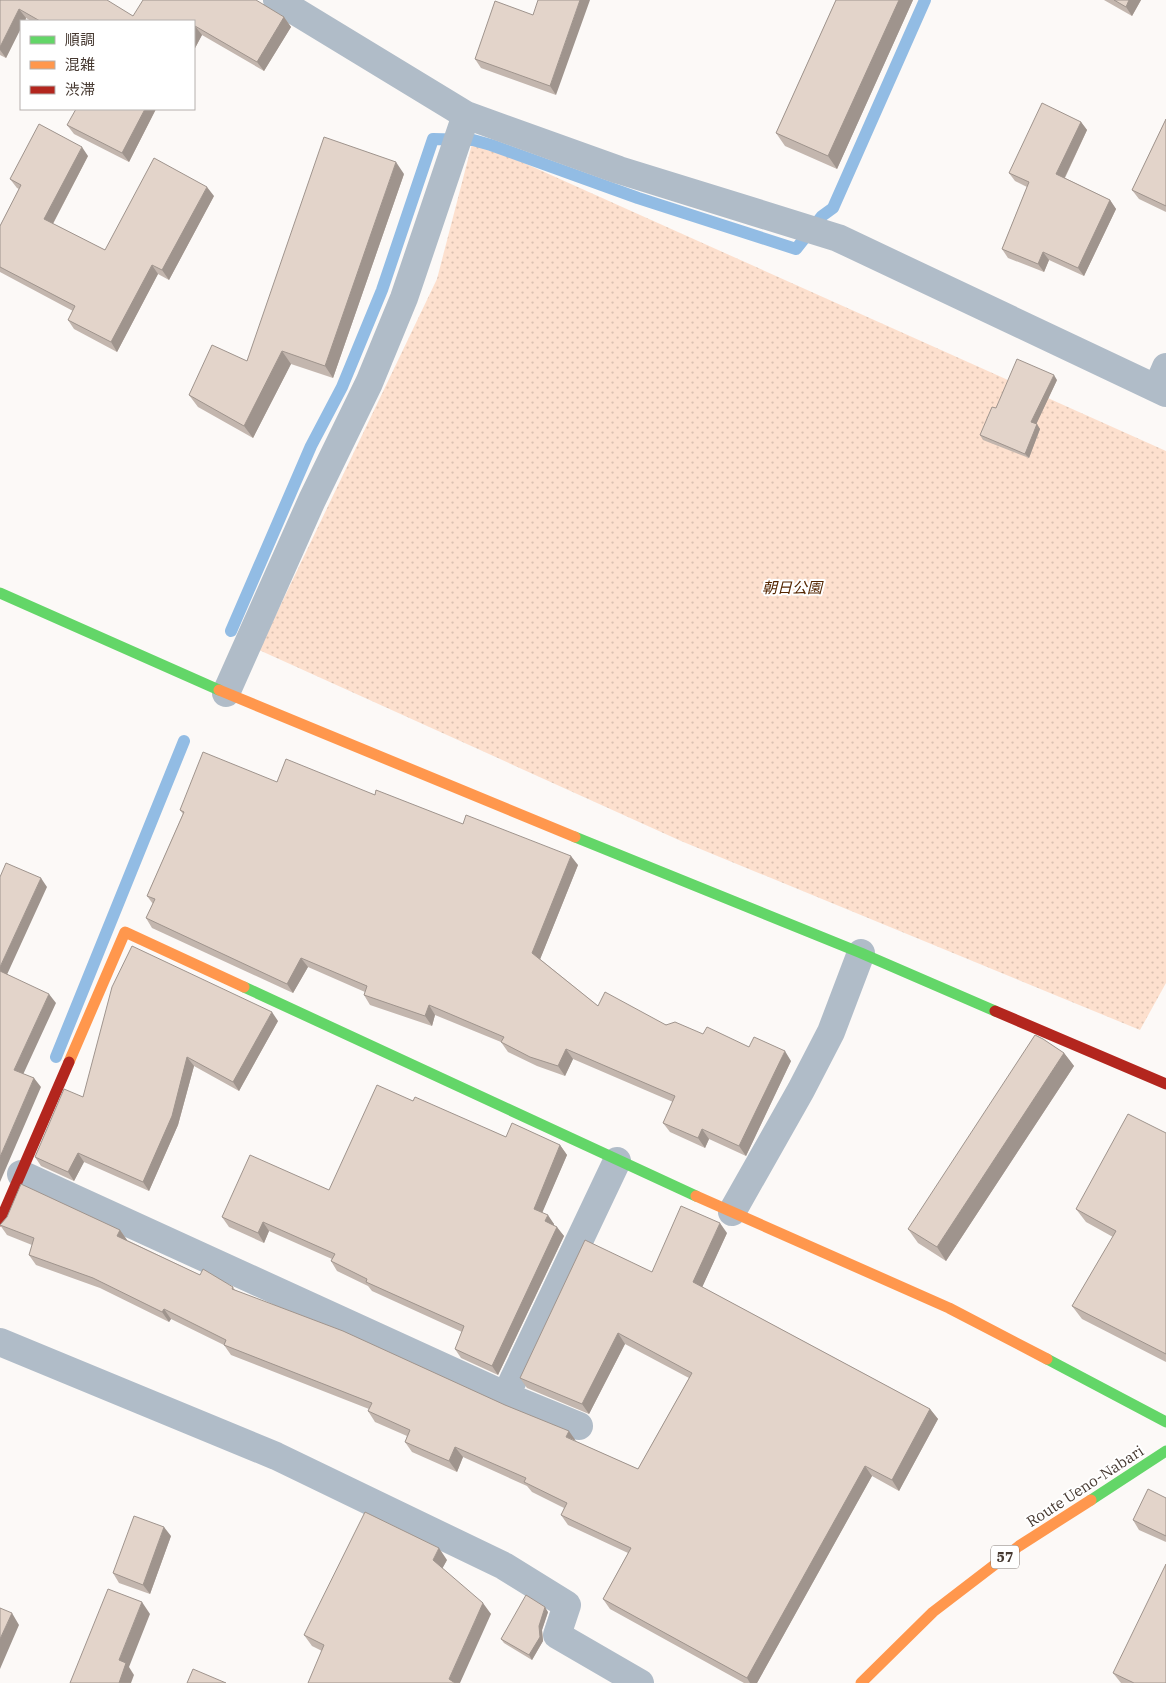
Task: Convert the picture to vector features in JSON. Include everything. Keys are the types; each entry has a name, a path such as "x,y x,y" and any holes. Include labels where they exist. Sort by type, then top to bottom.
{"street":[{"path":"277,0 465,119 619,170 838,238 1163,383"},
{"path":"226,693 312,500 369,383 404,298 465,119"},
{"path":"0,593 226,693 754,911 861,953 1166,1084"},
{"path":"0,1221 125,932 617,1161 949,1308 1166,1422"},
{"path":"732,1212 801,1090 831,1032 861,953"},
{"path":"506,1395 617,1161"},
{"path":"21,1174 506,1395 579,1426"},
{"path":"0,1342 276,1456 504,1566 567,1605 558,1635 640,1683"},
{"name":"Route Ueno-Nabari","path":"861,1683 932,1612 1019,1546 1166,1452"}],"green space":[{"name":"朝日公園","path":"473,140 1166,451 1166,983 1140,1030 681,841 259,650 437,279"}],"building":[{"path":"0,0 107,0 133,16 143,0 256,0 284,17 257,62 195,26 195,20 38,20 19,9 0,47"},
{"path":"538,0 580,0 550,86 475,59 495,1 533,15"},
{"path":"836,0 899,0 828,156 776,133"},
{"path":"1114,0 1129,0 1126,7"},
{"path":"1042,103 1081,122 1056,174 1110,200 1078,268 1043,252 1038,264 1002,249 1029,182 1009,173"},
{"path":"75,110 144,110 122,153 67,125"},
{"path":"1166,119 1166,206 1132,190"},
{"path":"39,124 82,147 44,219 105,250 154,158 207,187 162,270 152,265 111,342 68,320 75,306 0,267 0,226 21,185 10,179"},
{"path":"324,137 396,162 325,366 282,351 244,426 189,395 212,345 247,361"},
{"path":"1017,359 1054,375 1031,422 1037,424 1025,454 980,435 992,407 996,408"},
{"path":"203,752 277,782 286,759 375,795 376,790 463,824 466,815 571,856 532,953 598,1006 605,992 666,1025 675,1022 703,1034 707,1027 749,1047 754,1037 785,1051 739,1146 702,1129 698,1138 663,1123 675,1096 566,1049 558,1066 530,1057 501,1042 504,1037 429,1005 425,1016 364,995 367,986 301,958 287,984 146,918 155,899 147,896 184,812 180,810"},
{"path":"6,863 41,878 0,967 0,877"},
{"path":"132,946 272,1012 233,1082 187,1057 172,1116 143,1182 78,1153 68,1172 35,1157 64,1089 83,1097 112,987"},
{"path":"0,971 49,994 14,1070 34,1078 0,1157"},
{"path":"1035,1035 1064,1053 937,1247 908,1229"},
{"path":"377,1085 413,1101 415,1097 506,1137 512,1123 560,1145 534,1209 548,1215 545,1221 557,1227 492,1366 455,1349 464,1326 366,1282 367,1279 331,1261 335,1254 263,1222 258,1233 222,1217 250,1155 329,1190"},
{"path":"1128,1114 1166,1133 1166,1354 1072,1306 1116,1231 1076,1209"},
{"path":"21,1184 120,1230 117,1236 200,1275 203,1269 233,1287 232,1289 343,1331 505,1405 569,1431 566,1437 638,1469 692,1373 618,1333 582,1404 520,1378 585,1240 652,1272 681,1206 720,1223 693,1282 930,1409 892,1480 865,1466 747,1678 603,1599 631,1548 561,1515 567,1503 524,1482 526,1478 455,1447 449,1461 405,1442 410,1430 368,1411 372,1403 224,1345 226,1340 164,1309 162,1312 93,1278 29,1255 34,1238 0,1225 7,1217"},
{"path":"1148,1489 1166,1498 1166,1536 1133,1520"},
{"path":"365,1512 439,1548 433,1560 483,1603 449,1679 455,1683 308,1683 324,1645 304,1635"},
{"path":"134,1516 164,1527 143,1585 113,1573"},
{"path":"1166,1564 1166,1683 1134,1683 1113,1673"},
{"path":"108,1589 142,1602 119,1660 126,1663 119,1683 70,1683"},
{"path":"526,1595 545,1607 539,1626 540,1637 529,1655 501,1639"},
{"path":"0,1608 12,1613 0,1639"},
{"path":"193,1669 226,1683 187,1683"}],"waterway":[{"path":"231,631 311,446 342,387 382,290 433,139 473,140 491,145 638,198 796,249 822,216 833,208 925,0"},
{"path":"56,1057 184,741"}],"traffic: fast":[{"path":"0,593 219,690"},
{"path":"575,837 861,953 995,1011"},
{"path":"244,987 696,1196"},
{"path":"1047,1359 1166,1422"},
{"path":"1091,1500 1166,1451"}],"traffic: slow":[{"path":"219,690 575,837"},
{"path":"69,1062 125,932 244,987"},
{"path":"696,1196 949,1308 1047,1359"},
{"path":"861,1683 933,1612 1019,1546 1091,1500"}],"traffic: jam":[{"path":"995,1011 1166,1084"},
{"path":"0,1221 69,1062"}]}
